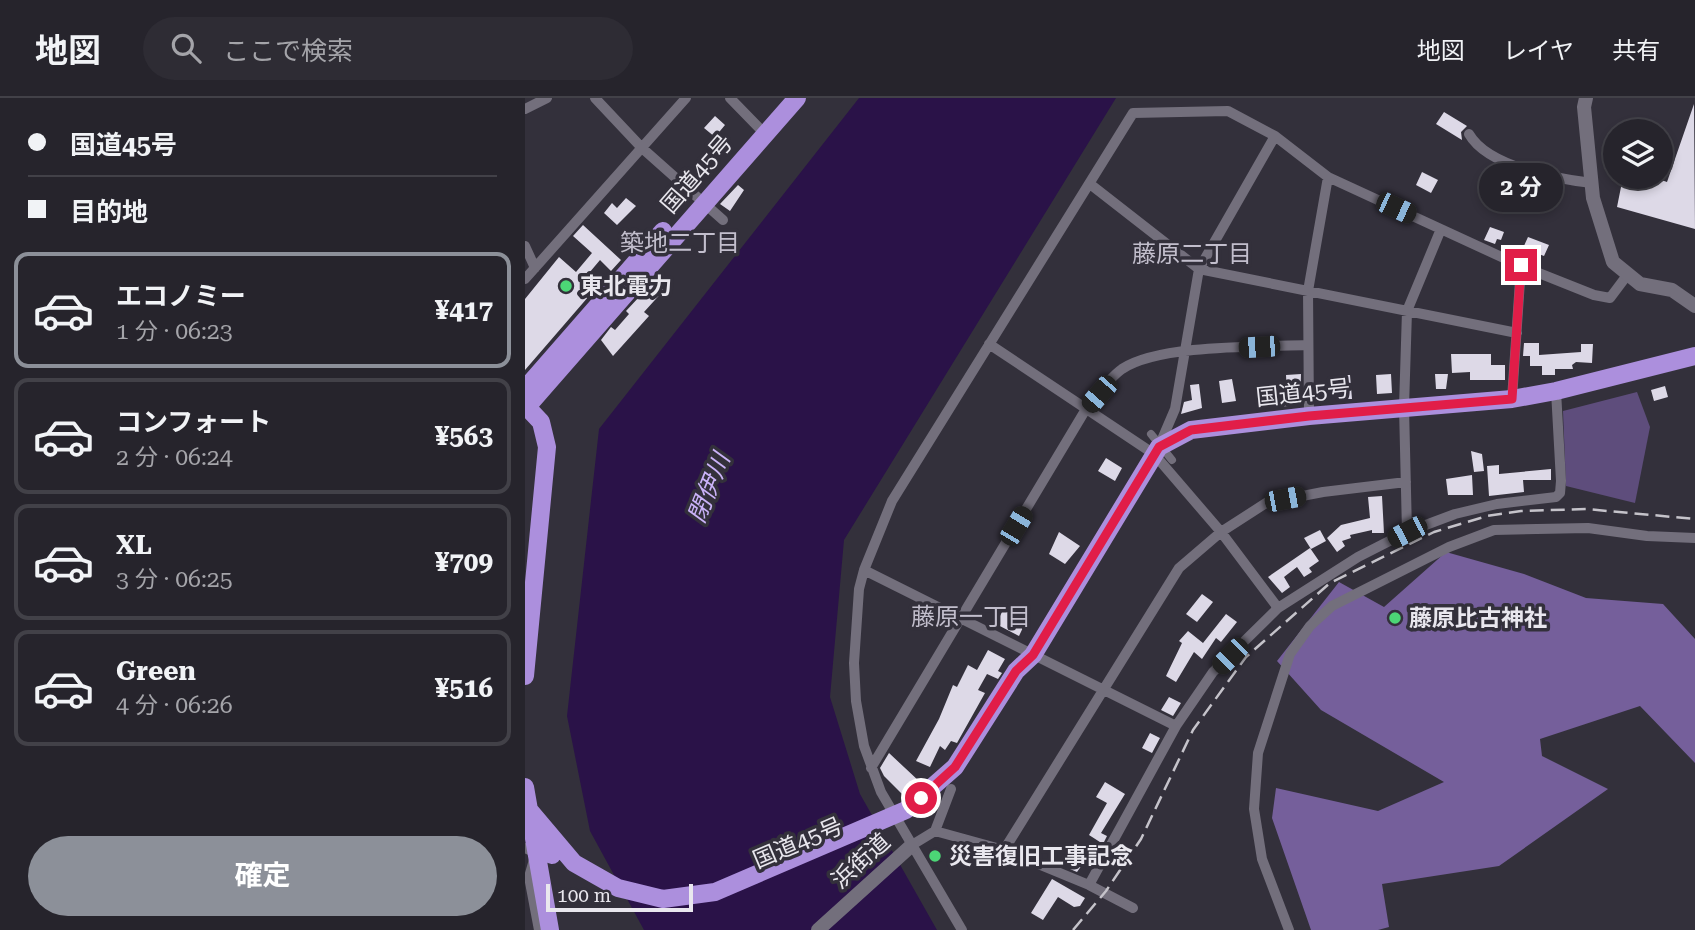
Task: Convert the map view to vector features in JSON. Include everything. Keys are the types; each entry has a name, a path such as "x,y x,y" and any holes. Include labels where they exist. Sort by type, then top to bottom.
{"highway":[{"name":"国道45号","path":"761,131 780,98"},
{"name":"国道45号","path":"525,402 698,200 761,131 797,98"},
{"name":"国道45号","path":"525,825 558,863 595,891 636,906 675,911 718,903 909,815 951,789 969,767 1027,675 1033,655 1155,445 1191,430 1309,416 1512,399 1556,391 1695,356"},
{"path":"525,402 541,422 547,447 525,676"},
{"name":"国道45号","path":"525,806 574,863 597,878 639,895 663,899 688,898 715,892 909,815 955,767 1016,671 1033,655"},
{"path":"525,787 530,850 550,930"}],"street":[{"path":"525,109 547,98"},
{"path":"595,98 642,148 723,220"},
{"path":"525,279 686,98"},
{"path":"730,98 761,131"},
{"path":"1586,98 1593,198 1613,262 1640,284 1672,290 1695,306"},
{"path":"962,930 871,768 856,701 854,663 858,602 864,570 892,501 1133,113 1228,110 1275,136 1328,177 1521,265 1594,295 1610,298 1628,274"},
{"path":"1469,134 1479,146 1512,164 1560,180 1592,183"},
{"path":"1155,445 1170,427 1186,352 1199,269 1275,136"},
{"path":"1309,416 1308,291 1328,177"},
{"path":"1090,184 1199,269 1517,333"},
{"path":"1407,532 1407,311 1441,229"},
{"path":"525,246 535,268"},
{"path":"1512,399 1521,265"},
{"path":"989,344 1086,409 1155,445 1172,460"},
{"path":"871,768 1086,409 1123,368 1186,352 1308,345"},
{"path":"1089,885 1176,726 1213,672 1278,608 1358,557 1407,532 1455,514 1497,504 1556,497 1560,493 1556,391"},
{"path":"1155,445 1278,608"},
{"path":"1004,850 1179,568 1221,531 1266,503 1323,492 1406,482"},
{"path":"1289,930 1262,859 1254,809 1258,753 1290,654 1310,626 1332,607 1449,547 1494,530 1588,528 1647,536 1695,538"},
{"path":"864,570 1176,726"},
{"path":"951,789 935,831 1004,850 1089,885 1133,908"},
{"name":"浜街道","path":"818,930 912,845 935,831"},
{"path":"530,850 529,877 540,930"},
{"path":"554,904 558,930"}],"shaded area":[{"path":"1637,392 1650,427 1635,503 1566,486 1563,411"},
{"path":"1446,552 1524,574 1586,598 1663,604 1695,639 1695,763 1640,706 1540,739 1542,756 1608,789 1499,866 1382,884 1389,927 1378,930 1311,930 1272,818 1276,788 1378,811 1444,782 1321,710 1277,661 1339,582 1384,607"}],"water":[{"name":"閉伊川","path":"859,98 1116,98 844,540 830,697 860,794 937,930 644,930 590,831 567,716 599,429"}],"building":[{"path":"1694,104 1695,229 1617,207 1621,189 1673,189 1673,165"},
{"path":"1444,112 1467,126 1461,132 1462,140 1436,124"},
{"path":"715,116 725,125 715,137 704,128"},
{"path":"1422,172 1438,180 1431,193 1416,185"},
{"path":"738,185 744,190 730,211 720,204"},
{"path":"626,198 636,206 617,225 604,213 612,203 617,208"},
{"path":"583,225 621,260 611,271 600,260 584,279 595,289 525,370 525,299 559,257 576,272 592,253 573,236"},
{"path":"1490,227 1504,232 1501,240 1497,239 1495,244 1484,240"},
{"path":"1528,237 1549,245 1544,256 1523,248"},
{"path":"654,281 664,290 644,312 649,316 613,356 601,340 611,327 615,330 629,314 626,311"},
{"path":"1524,343 1539,343 1539,355 1581,352 1581,344 1593,344 1592,363 1576,362 1572,365 1573,369 1555,369 1555,375 1542,375 1542,366 1530,366 1530,356 1523,356"},
{"path":"1451,354 1491,354 1491,365 1505,365 1505,380 1470,380 1470,372 1452,373"},
{"path":"1301,374 1300,405 1264,408 1264,395 1287,395 1286,375"},
{"path":"1391,374 1392,393 1377,394 1376,375"},
{"path":"1435,374 1448,374 1446,389 1436,389"},
{"path":"1339,375 1350,375 1352,399 1341,399"},
{"path":"1232,379 1236,401 1222,403 1219,381"},
{"path":"1199,384 1202,408 1181,414 1184,402 1192,400 1190,385"},
{"path":"1665,386 1668,397 1654,401 1651,390"},
{"path":"1471,451 1482,454 1484,471 1474,472"},
{"path":"1106,458 1122,468 1115,481 1098,471"},
{"path":"1499,465 1499,474 1551,469 1551,480 1523,480 1524,492 1489,496 1487,466"},
{"path":"1472,475 1473,495 1448,495 1446,479"},
{"path":"1382,496 1384,533 1372,533 1372,530 1350,535 1351,538 1342,541 1345,546 1337,552 1327,538 1341,525 1370,518 1368,497"},
{"path":"1320,530 1326,541 1311,549 1304,538"},
{"path":"1059,532 1080,546 1065,564 1049,554"},
{"path":"1310,548 1319,561 1309,568 1312,572 1304,577 1297,567 1284,577 1290,587 1282,593 1268,577"},
{"path":"1202,594 1213,602 1197,622 1186,614"},
{"path":"1004,608 1027,619 1019,636 996,624"},
{"path":"1226,614 1237,622 1221,642 1216,638 1202,659 1194,652 1176,682 1166,676 1182,643 1179,641 1188,631 1203,643"},
{"path":"988,650 1005,659 998,671 1002,673 998,679 987,674 978,690 985,693 957,743 951,741 945,750 940,746 930,767 916,761 939,719 953,685 957,687 968,665 977,670"},
{"path":"1169,697 1181,703 1173,716 1161,710"},
{"path":"1150,733 1160,738 1152,753 1142,748"},
{"path":"889,753 920,782 904,796 884,776 880,768"},
{"path":"1105,782 1125,794 1101,833 1107,836 1103,844 1089,835 1107,803 1096,797"},
{"path":"1074,849 1087,858 1077,872 1070,869 1073,861 1068,857"},
{"path":"1052,879 1085,898 1080,906 1074,907 1058,897 1043,920 1031,913"}],"railway":[{"path":"1073,930 1106,891 1141,839 1193,730 1246,657 1330,583 1434,532 1487,516 1521,511 1586,509 1695,519"}],"place":[{"name":"東北電力","path":"566,286"},
{"name":"藤原比古神社","path":"1395,618"},
{"name":"災害復旧工事記念","path":"935,856"}],"district":[{"name":"築地二丁目","path":"680,243"},
{"name":"藤原二丁目","path":"1192,254"},
{"name":"藤原一丁目","path":"971,617"}],"route":[{"path":"921,798 955,767 1016,671 1033,655 1159,447 1191,430 1309,416 1512,399 1521,265"}]}
